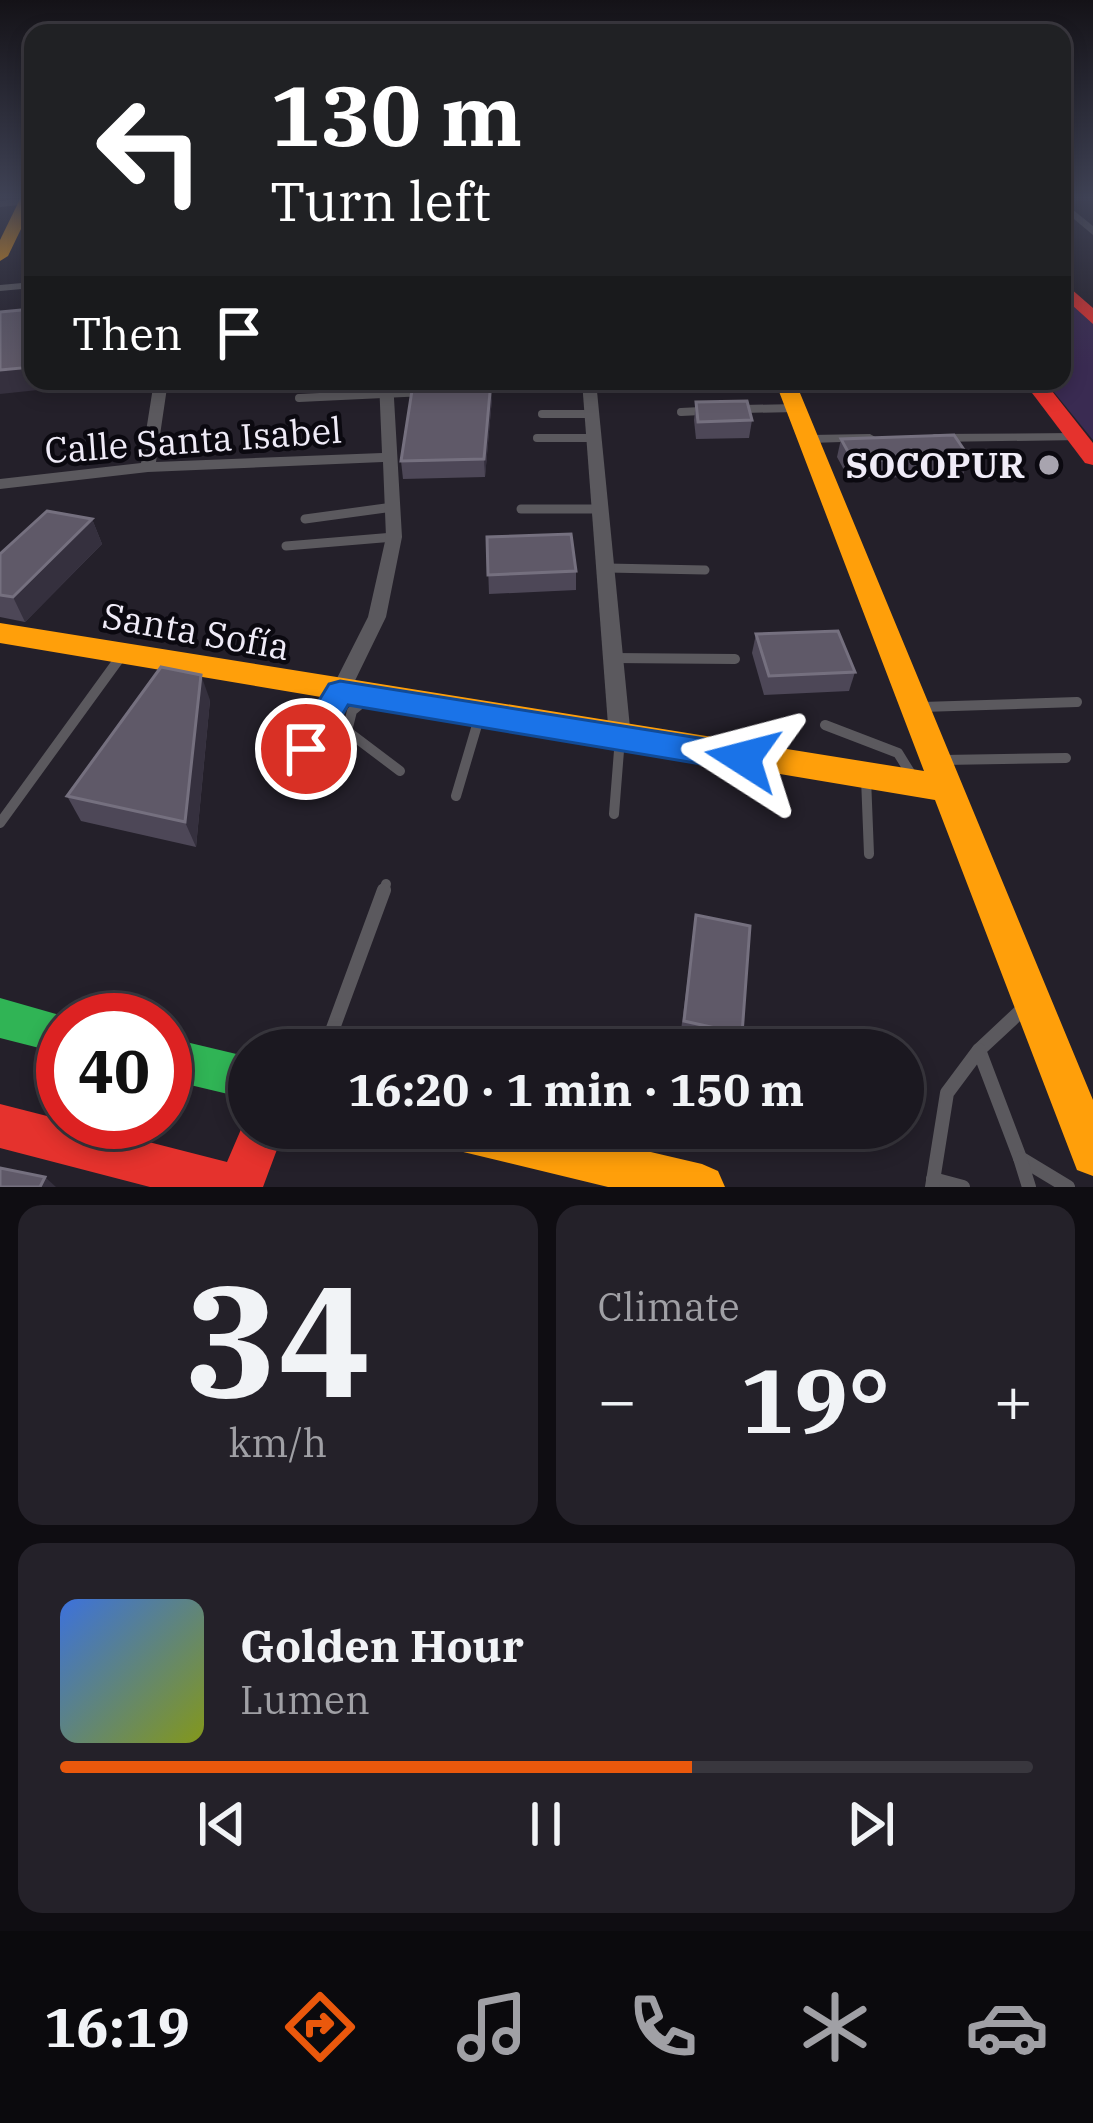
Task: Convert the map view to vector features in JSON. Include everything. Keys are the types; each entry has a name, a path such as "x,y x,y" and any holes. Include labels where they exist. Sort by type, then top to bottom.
{"street":[{"path":"1071,295 1093,318"},
{"path":"148,467 159,390"},
{"path":"340,692 377,617 394,537 387,390"},
{"path":"591,390 620,738"},
{"path":"789,390 1093,1154"},
{"path":"1040,390 1085,447"},
{"path":"809,439 898,438"},
{"path":"921,438 1085,447"},
{"name":"Calle Santa Isabel","path":"0,484 148,467 390,457"},
{"name":"Santa Sofía","path":"4,637 950,789"},
{"path":"0,1018 36,1027"},
{"path":"192,1064 228,1073"},
{"path":"0,1126 239,1187 254,1149"},
{"path":"525,1149 621,1178 702,1187"}],"lane":[{"path":"298,398 369,390"},
{"path":"729,410 797,408"},
{"path":"681,412 705,411"},
{"path":"542,414 592,414"},
{"path":"537,438 594,438"},
{"path":"305,519 393,507"},
{"path":"521,509 600,509"},
{"path":"286,546 394,537"},
{"path":"607,568 705,570"},
{"path":"0,823 122,655"},
{"path":"613,658 735,659"},
{"path":"282,788 340,692"},
{"path":"369,697 352,711 347,731 400,771"},
{"path":"916,707 1077,702"},
{"path":"456,796 480,716"},
{"path":"825,724 898,753 916,784"},
{"path":"614,814 620,738"},
{"path":"938,760 1066,758"},
{"path":"866,778 868,854"},
{"path":"333,1029 386,884"},
{"path":"963,1187 932,1183 947,1093 979,1050 1032,998"},
{"path":"979,1050 1029,1187"},
{"path":"1020,1158 1068,1187"}],"shaded area":[{"path":"1071,297 1093,319 1093,440 1052,390 1071,390"}],"building":[{"path":"24,310 24,368 0,370 0,312"},
{"path":"412,390 490,390 484,459 401,461"},
{"path":"747,401 752,420 698,422 696,402"},
{"path":"954,435 969,457 853,461 841,439"},
{"path":"47,511 92,519 13,597 0,595 0,554"},
{"path":"571,534 576,571 488,575 487,537"},
{"path":"838,631 855,672 769,676 756,634"},
{"path":"161,667 201,675 185,822 67,796"},
{"path":"696,915 750,926 742,1029 684,1021"},
{"path":"0,1168 45,1177 40,1187 0,1187"}],"traffic: fast":[{"path":"0,1018 36,1027"},
{"path":"192,1064 228,1073"}],"traffic: slow":[{"path":"789,390 1093,1154"},
{"path":"0,633 950,789"},
{"path":"543,1149 702,1187"}],"traffic: jam":[{"path":"1071,295 1093,318"},
{"path":"1040,390 1093,458"},
{"path":"0,1126 237,1187"},
{"path":"240,1187 255,1149"}],"place":[{"name":"SOCOPUR","path":"1049,465"}],"route":[{"path":"306,749 340,692 743,758"}]}
